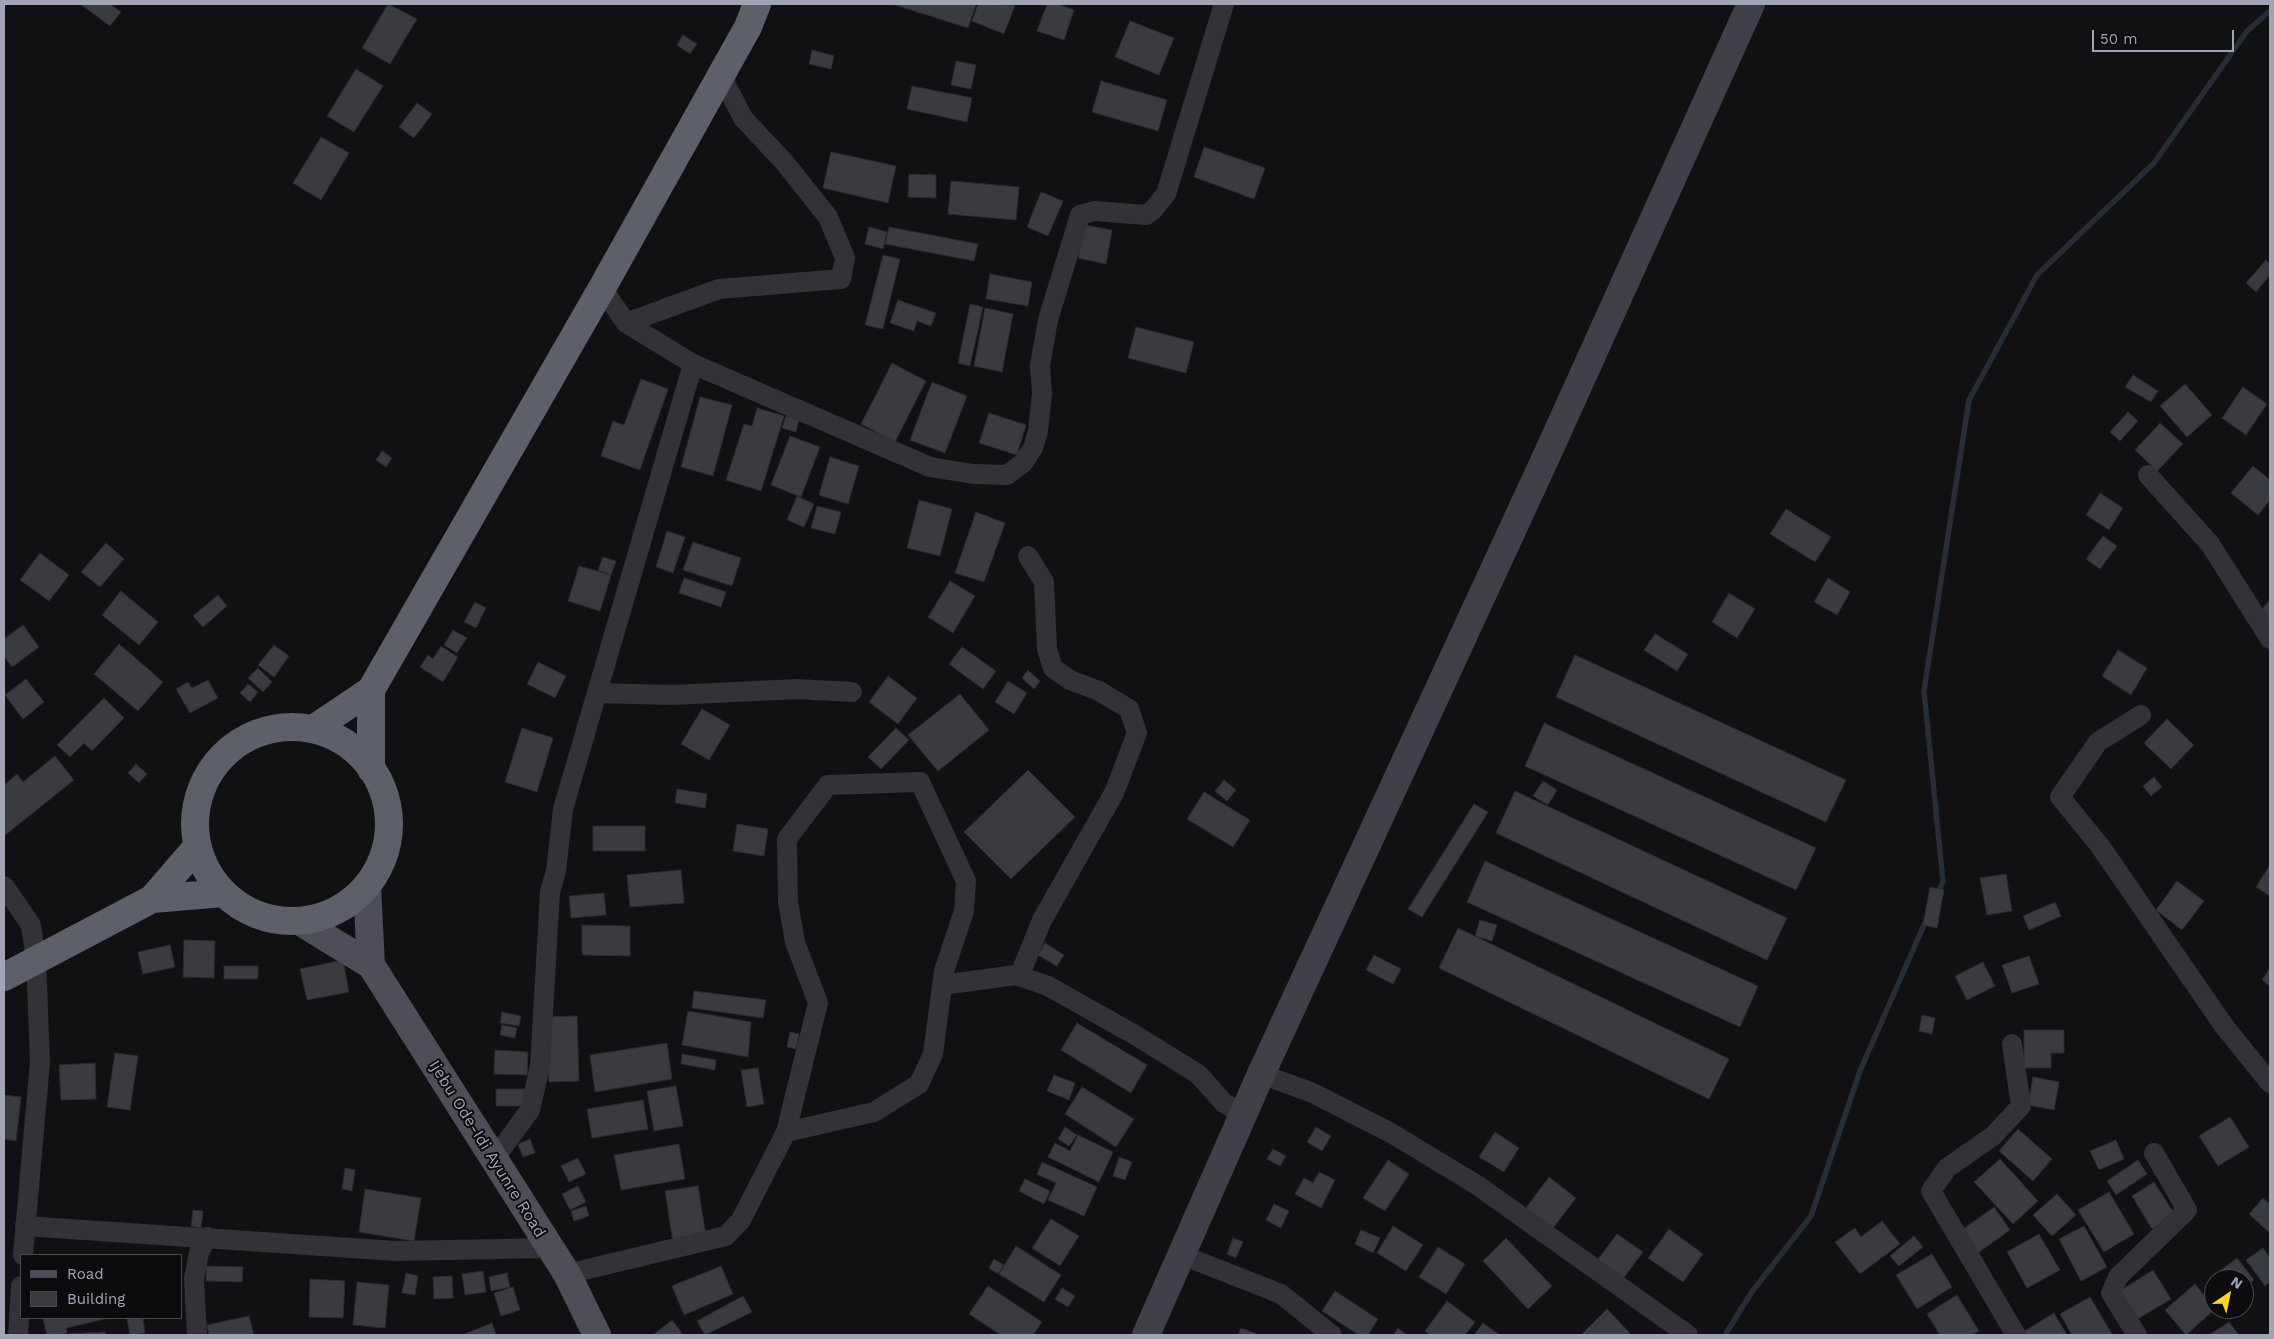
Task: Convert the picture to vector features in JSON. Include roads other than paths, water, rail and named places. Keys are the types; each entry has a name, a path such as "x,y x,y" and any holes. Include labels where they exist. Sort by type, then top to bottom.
{"highway":[{"path":"313,730 371,690 602,288 748,27 757,4"},
{"path":"371,690 371,769"},
{"path":"277,728 313,730 346,744 360,755 371,769 383,793 389,819 385,854 367,886 340,909 304,924 284,922 254,913 224,893 212,880 198,847 195,812 199,794 211,770 229,750 243,740 277,728"},
{"path":"4,977 152,899 198,847"},
{"path":"152,899 224,893"}],"main road":[{"path":"1146,1335 1261,1074 1542,466 1751,4"},
{"path":"367,886 371,965"},
{"path":"304,924 371,965"},
{"name":"Ijebu Ode-Idi Ayunre Road","path":"371,965 568,1274 597,1335"}],"street":[{"path":"602,288 626,323 693,364 930,467 972,474 1007,475 1023,463 1033,448 1038,431 1042,400 1040,365 1048,320 1080,215 1095,211 1146,215 1153,210 1166,194 1224,4"},
{"path":"626,323 720,289 841,279 845,258 828,217 785,163 743,118 721,75"},
{"path":"494,1159 530,1110 540,1066 550,892 556,871 563,809 693,364"},
{"path":"2148,475 2210,544 2270,638"},
{"path":"942,985 1016,975 1021,972 1042,920 1114,793 1137,733 1129,709 1099,691 1070,680 1053,668 1047,650 1044,582 1028,556"},
{"path":"597,693 673,695 797,689 852,692"},
{"path":"2141,716 2098,742 2060,796 2100,846 2224,1026 2270,1083"},
{"path":"568,1274 726,1236 741,1220 786,1132 818,1003 795,942 788,902 787,839 828,785 920,782 966,882 964,911 944,971 933,1054 919,1084 874,1112 786,1132"},
{"path":"4,886 31,925 36,960 40,1062 23,1254"},
{"path":"1016,975 1048,986 1135,1035 1198,1074 1224,1103 1243,1114"},
{"path":"2012,1044 2021,1106 1993,1136 1947,1168 1931,1191 2016,1335"},
{"path":"1261,1074 1313,1093 1391,1133 1476,1185 1686,1334"},
{"path":"2137,1335 2112,1293 2118,1277 2187,1210 2154,1152"},
{"path":"25,1226 396,1251 550,1248"},
{"path":"197,1335 194,1278 199,1253 207,1237"},
{"path":"1182,1255 1281,1294 1332,1335"},
{"path":"18,1335 20,1302"}],"waterway":[{"path":"1936,896 1943,882 1924,691 1969,400 2037,275 2154,163 2247,31 2270,11"},
{"path":"1725,1335 1751,1293 1811,1216 1860,1071 1927,918"}]}
